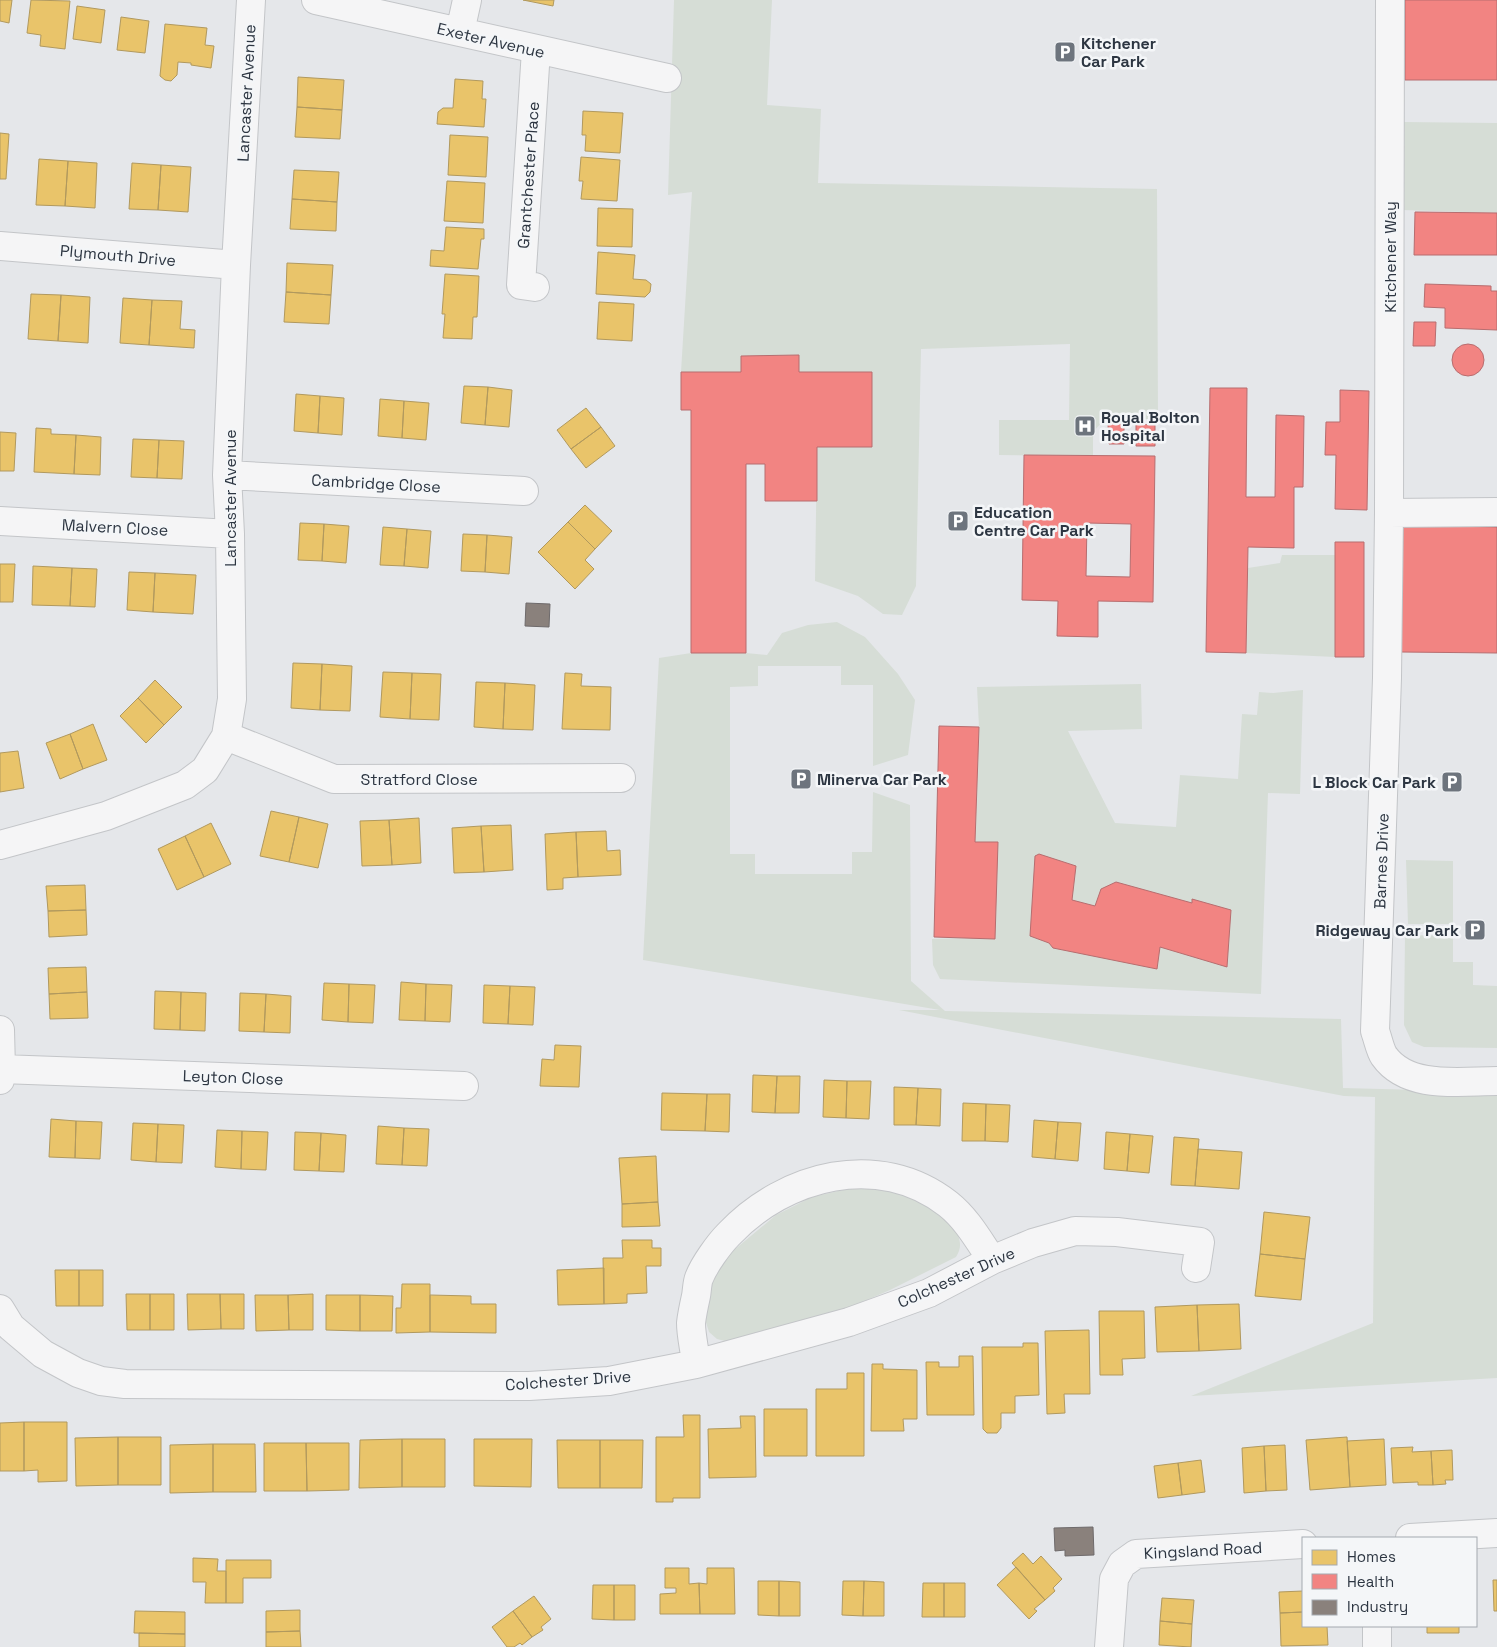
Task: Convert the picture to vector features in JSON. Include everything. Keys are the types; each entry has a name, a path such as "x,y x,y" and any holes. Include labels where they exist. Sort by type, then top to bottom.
{"street":[{"name":"Lancaster Avenue","path":"0,845 106,816 185,785 205,770 226,736 232,699 230,534 227,476 236,265 251,0"},
{"name":"Exeter Avenue","path":"316,0 667,78"},
{"path":"460,32 467,0"},
{"name":"Kitchener Way","path":"1389,513 1390,0"},
{"name":"Grantchester Place","path":"535,287 521,285 536,50"},
{"name":"Plymouth Drive","path":"0,246 236,265"},
{"name":"Cambridge Close","path":"227,476 524,491"},
{"path":"1389,513 1497,512"},
{"name":"Barnes Drive","path":"1389,513 1387,687 1375,1031 1384,1056 1401,1073 1424,1081 1497,1081"},
{"name":"Malvern Close","path":"0,521 230,534"},
{"name":"Stratford Close","path":"226,736 334,779 621,778"},
{"path":"0,1030 1,1074"},
{"name":"Leyton Close","path":"1,1074 464,1086"},
{"path":"696,1364 691,1323 699,1278 719,1244 737,1225 756,1210 799,1185 839,1174 879,1174 919,1187 948,1204 965,1221 992,1260"},
{"name":"Colchester Drive","path":"4,1323 43,1354 78,1373 101,1381 125,1384 529,1386 609,1381 696,1364 849,1322 929,1293 992,1260 1033,1242 1075,1231 1117,1232 1200,1242 1196,1268"},
{"path":"1427,1537 1497,1533"},
{"name":"Kingsland Road","path":"1109,1647 1114,1579 1122,1564 1136,1554 1302,1544"},
{"path":"1377,1627 1377,1647"}],"shaded area":[{"path":"674,0 772,0 767,105 821,109 818,183 1157,189 1158,419 1105,419 1093,432 1093,456 999,455 999,420 1069,420 1070,344 921,349 916,586 902,615 883,614 858,596 815,581 817,447 872,446 872,373 799,372 799,355 741,356 741,372 681,372 692,192 668,195"},
{"path":"1403,122 1497,123 1497,213 1402,210"},
{"path":"1282,555 1336,555 1335,657 1246,653 1248,568 1280,563"},
{"path":"837,622 865,637 898,674 915,700 908,755 873,766 873,685 841,685 841,666 758,666 758,686 730,687 730,854 755,854 755,874 852,874 852,852 872,852 873,792 910,805 911,981 945,1011 1341,1019 1343,1088 1497,1092 1497,1378 1191,1396 1373,1323 1375,1097 1344,1096 899,1010 940,1010 643,960 659,658 691,653 767,655 782,633 808,625"},
{"path":"1141,684 1142,729 1068,731 1115,823 1176,827 1180,775 1238,779 1242,714 1257,715 1259,692 1273,693 1303,690 1300,794 1268,793 1261,994 940,979 933,965 932,939 993,937 997,842 975,842 979,727 977,687"},
{"path":"1406,860 1453,861 1453,924 1408,924"},
{"path":"1405,935 1453,936 1453,962 1473,962 1473,985 1497,986 1497,1048 1424,1047 1412,1042 1404,1025"},
{"path":"876,1188 912,1197 935,1208 944,1215 952,1224 959,1238 960,1249 956,1257 890,1290 846,1309 729,1342 717,1339 709,1332 704,1316 713,1276 728,1255 776,1215 812,1197 847,1189"}],"building: Homes":[{"path":"0,0 12,0 9,23 0,21"},
{"path":"31,0 70,1 65,49 40,46 41,35 27,33"},
{"path":"523,0 554,0 553,6"},
{"path":"77,6 105,10 101,43 73,39"},
{"path":"121,17 149,21 145,53 117,50"},
{"path":"165,24 207,28 205,45 214,46 211,68 178,62 177,75 171,81 165,80 160,76"},
{"path":"298,77 344,80 342,110 297,107"},
{"path":"455,79 483,81 482,99 486,99 484,127 437,124 438,112 443,108 453,108"},
{"path":"297,107 342,110 340,139 295,137"},
{"path":"583,111 623,113 620,153 585,151 586,135 582,135"},
{"path":"0,133 9,134 6,179 0,179"},
{"path":"450,135 488,137 486,177 448,175"},
{"path":"581,157 620,160 617,201 581,199 583,181 579,181"},
{"path":"39,159 68,161 65,206 36,205"},
{"path":"68,161 97,163 95,208 65,206"},
{"path":"132,163 161,165 158,210 129,209"},
{"path":"161,165 191,167 188,212 158,210"},
{"path":"294,170 339,172 337,202 292,199"},
{"path":"447,181 485,183 483,223 444,221"},
{"path":"292,199 337,202 336,231 290,229"},
{"path":"598,208 633,209 632,247 597,246"},
{"path":"446,227 484,229 478,269 430,266 431,250 444,251"},
{"path":"598,252 635,255 633,279 646,280 651,284 650,292 645,297 596,294"},
{"path":"287,263 333,265 331,295 286,292"},
{"path":"445,274 479,276 477,317 473,317 472,339 443,338 445,314 442,314"},
{"path":"286,292 331,295 329,324 284,322"},
{"path":"31,294 61,295 58,341 28,339"},
{"path":"61,295 90,297 88,343 58,341"},
{"path":"123,298 152,300 149,345 120,343"},
{"path":"152,300 182,301 180,329 195,330 194,348 149,345"},
{"path":"599,302 634,304 632,341 597,339"},
{"path":"464,386 488,387 485,425 461,423"},
{"path":"488,387 512,390 509,427 485,425"},
{"path":"296,394 320,396 318,433 294,431"},
{"path":"320,396 344,398 342,435 318,433"},
{"path":"380,399 404,401 402,438 378,436"},
{"path":"404,401 429,403 426,440 402,438"},
{"path":"586,408 601,427 571,449 557,430"},
{"path":"601,427 615,446 586,468 571,449"},
{"path":"36,428 51,429 51,434 76,435 74,474 34,472"},
{"path":"0,432 16,433 14,471 0,471"},
{"path":"76,435 101,437 100,475 74,474"},
{"path":"133,439 159,440 157,478 131,477"},
{"path":"159,440 184,441 182,479 157,478"},
{"path":"585,505 612,531 595,549 568,522"},
{"path":"568,522 595,549 585,560 594,569 575,589 538,552"},
{"path":"300,523 324,524 322,561 298,560"},
{"path":"324,524 349,526 346,563 322,561"},
{"path":"383,527 407,529 404,566 380,565"},
{"path":"407,529 431,531 428,568 404,566"},
{"path":"463,534 487,535 485,572 461,571"},
{"path":"487,535 512,537 509,574 485,572"},
{"path":"0,564 15,564 13,602 0,602"},
{"path":"33,566 72,568 70,606 32,605"},
{"path":"72,568 97,569 95,607 70,606"},
{"path":"129,572 155,573 153,612 127,610"},
{"path":"155,573 196,575 193,614 153,612"},
{"path":"293,663 322,664 320,710 291,708"},
{"path":"322,664 352,666 350,711 320,710"},
{"path":"383,672 412,673 410,719 380,717"},
{"path":"412,673 441,674 439,720 410,719"},
{"path":"565,673 582,674 581,686 611,687 610,730 562,729"},
{"path":"155,680 182,707 164,725 138,698"},
{"path":"476,682 505,683 503,729 474,727"},
{"path":"505,683 535,685 533,730 503,729"},
{"path":"138,698 164,725 146,743 120,716"},
{"path":"93,724 107,760 83,769 70,734"},
{"path":"70,734 83,769 60,779 46,743"},
{"path":"18,751 24,788 0,792 0,753"},
{"path":"271,811 299,817 289,862 260,856"},
{"path":"299,817 328,824 318,868 289,862"},
{"path":"419,818 421,863 392,865 389,820"},
{"path":"389,820 392,865 362,866 360,821"},
{"path":"211,823 231,864 204,877 185,836"},
{"path":"511,825 513,870 484,872 481,826"},
{"path":"481,826 484,872 454,873 452,828"},
{"path":"606,831 607,851 620,850 621,875 578,877 576,832"},
{"path":"576,832 578,877 563,878 563,889 547,890 545,834"},
{"path":"185,836 204,877 177,890 158,849"},
{"path":"85,885 86,910 48,911 46,886"},
{"path":"86,910 87,935 49,937 48,911"},
{"path":"86,967 87,992 49,994 48,968"},
{"path":"401,982 426,984 425,1021 399,1020"},
{"path":"324,983 349,984 348,1022 322,1020"},
{"path":"349,984 375,985 373,1023 348,1022"},
{"path":"426,984 452,985 450,1022 425,1021"},
{"path":"484,985 510,986 508,1024 483,1023"},
{"path":"510,986 535,987 533,1025 508,1024"},
{"path":"155,991 181,992 180,1030 154,1029"},
{"path":"87,992 88,1018 50,1019 49,994"},
{"path":"181,992 206,993 205,1031 180,1030"},
{"path":"240,993 266,994 264,1032 239,1031"},
{"path":"266,994 291,996 290,1033 264,1032"},
{"path":"555,1045 581,1046 579,1087 540,1086 542,1059 554,1060"},
{"path":"753,1075 777,1076 775,1113 752,1112"},
{"path":"777,1076 800,1076 799,1113 775,1113"},
{"path":"824,1080 847,1081 846,1118 823,1117"},
{"path":"847,1081 871,1081 869,1119 846,1118"},
{"path":"894,1087 918,1088 916,1125 894,1125"},
{"path":"918,1088 941,1089 940,1126 916,1125"},
{"path":"662,1093 707,1094 705,1131 661,1130"},
{"path":"707,1094 730,1094 729,1132 705,1131"},
{"path":"963,1103 986,1104 985,1141 962,1141"},
{"path":"986,1104 1010,1105 1008,1142 985,1141"},
{"path":"51,1119 76,1121 75,1158 49,1157"},
{"path":"1034,1120 1058,1122 1055,1159 1032,1157"},
{"path":"76,1121 102,1122 100,1159 75,1158"},
{"path":"1058,1122 1081,1123 1078,1161 1055,1159"},
{"path":"133,1123 158,1124 156,1162 131,1160"},
{"path":"158,1124 184,1125 182,1163 156,1162"},
{"path":"378,1126 404,1128 402,1165 376,1164"},
{"path":"404,1128 429,1129 427,1166 402,1165"},
{"path":"217,1130 242,1131 241,1169 215,1167"},
{"path":"242,1131 268,1132 266,1170 241,1169"},
{"path":"295,1132 321,1133 319,1171 294,1170"},
{"path":"1106,1132 1130,1134 1127,1171 1104,1169"},
{"path":"321,1133 346,1135 344,1172 319,1171"},
{"path":"1130,1134 1153,1136 1149,1173 1127,1171"},
{"path":"1174,1137 1199,1139 1195,1186 1171,1185"},
{"path":"1198,1149 1242,1152 1239,1189 1195,1186"},
{"path":"656,1156 658,1202 622,1204 619,1158"},
{"path":"658,1202 660,1226 622,1227 622,1204"},
{"path":"1264,1212 1310,1217 1305,1259 1260,1254"},
{"path":"622,1240 652,1240 652,1248 661,1248 661,1266 646,1266 647,1293 627,1294 627,1303 604,1304 603,1258 623,1258"},
{"path":"1260,1254 1305,1259 1301,1300 1255,1296"},
{"path":"604,1268 604,1304 558,1305 557,1270"},
{"path":"55,1270 79,1270 79,1306 56,1306"},
{"path":"79,1270 103,1270 103,1306 79,1306"},
{"path":"402,1284 430,1284 430,1332 396,1333 396,1308 401,1308"},
{"path":"126,1294 150,1294 150,1330 127,1330"},
{"path":"150,1294 174,1294 174,1330 150,1330"},
{"path":"187,1294 220,1294 221,1329 188,1330"},
{"path":"220,1294 244,1294 244,1329 221,1329"},
{"path":"313,1294 313,1330 289,1330 288,1295"},
{"path":"255,1295 288,1295 289,1330 256,1331"},
{"path":"326,1295 360,1295 360,1331 326,1330"},
{"path":"360,1295 393,1296 392,1331 360,1331"},
{"path":"430,1295 471,1296 471,1304 496,1304 496,1333 430,1332"},
{"path":"1239,1304 1241,1349 1199,1351 1197,1305"},
{"path":"1197,1305 1199,1351 1157,1352 1155,1307"},
{"path":"1099,1311 1144,1311 1145,1358 1122,1359 1123,1375 1100,1375"},
{"path":"1089,1330 1090,1394 1064,1394 1065,1413 1047,1414 1045,1331"},
{"path":"1023,1343 1038,1343 1039,1395 1015,1396 1015,1413 1001,1413 1001,1428 997,1433 987,1433 983,1429 982,1347 1023,1347"},
{"path":"959,1356 973,1356 974,1415 927,1415 926,1362 939,1362 939,1367 959,1367"},
{"path":"872,1364 883,1364 883,1369 917,1370 917,1419 903,1419 904,1431 871,1431"},
{"path":"847,1373 864,1373 864,1456 816,1456 816,1389 847,1389"},
{"path":"764,1409 807,1409 807,1456 764,1456"},
{"path":"683,1415 700,1415 700,1498 673,1498 673,1502 656,1502 656,1437 684,1437"},
{"path":"740,1416 755,1416 756,1477 709,1478 708,1429 741,1428"},
{"path":"24,1422 24,1471 0,1471 0,1423"},
{"path":"24,1422 67,1422 67,1481 38,1482 38,1470 24,1471"},
{"path":"118,1437 118,1485 76,1486 75,1438"},
{"path":"118,1437 161,1437 161,1485 118,1485"},
{"path":"1347,1437 1350,1487 1310,1490 1306,1440"},
{"path":"402,1439 402,1487 359,1488 360,1440"},
{"path":"402,1439 445,1439 445,1487 402,1487"},
{"path":"474,1439 532,1439 531,1487 474,1486"},
{"path":"1384,1439 1386,1485 1350,1487 1347,1441"},
{"path":"557,1440 600,1440 600,1488 558,1488"},
{"path":"600,1440 643,1440 642,1488 600,1488"},
{"path":"264,1443 306,1443 307,1491 264,1491"},
{"path":"306,1443 349,1443 349,1490 307,1491"},
{"path":"213,1444 213,1492 170,1493 170,1445"},
{"path":"213,1444 255,1444 256,1492 213,1492"},
{"path":"1285,1445 1287,1490 1266,1491 1264,1446"},
{"path":"1264,1446 1266,1491 1244,1493 1242,1448"},
{"path":"1413,1447 1412,1452 1431,1451 1433,1485 1418,1485 1418,1482 1393,1483 1391,1448"},
{"path":"1452,1450 1453,1480 1445,1480 1446,1484 1433,1485 1431,1451"},
{"path":"1201,1460 1205,1492 1182,1495 1178,1463"},
{"path":"1178,1463 1182,1495 1158,1498 1154,1466"},
{"path":"1023,1553 1033,1564 1041,1556 1062,1579 1053,1588 1055,1591 1045,1600 1012,1563"},
{"path":"193,1558 218,1559 217,1571 226,1571 226,1603 205,1603 206,1582 193,1582"},
{"path":"226,1560 271,1560 271,1578 243,1578 243,1603 226,1603"},
{"path":"1016,1567 1045,1600 1034,1609 1037,1611 1029,1619 997,1585"},
{"path":"665,1568 689,1568 689,1584 699,1583 700,1614 660,1614 660,1594 676,1593 676,1588 665,1588"},
{"path":"707,1568 734,1568 735,1614 700,1614 699,1583 707,1584"},
{"path":"1493,1580 1497,1580 1497,1611 1494,1611"},
{"path":"758,1581 779,1581 779,1616 758,1615"},
{"path":"779,1581 800,1582 800,1616 779,1616"},
{"path":"843,1581 864,1581 863,1616 842,1615"},
{"path":"864,1581 884,1582 884,1616 863,1616"},
{"path":"923,1583 944,1583 944,1617 922,1617"},
{"path":"944,1583 965,1583 965,1617 944,1617"},
{"path":"593,1585 614,1585 614,1620 592,1619"},
{"path":"614,1585 635,1585 635,1620 614,1620"},
{"path":"1302,1591 1302,1612 1280,1613 1279,1592"},
{"path":"534,1596 551,1619 541,1627 543,1630 532,1637 513,1611"},
{"path":"1162,1598 1194,1600 1192,1624 1160,1621"},
{"path":"300,1610 300,1631 266,1632 266,1611"},
{"path":"135,1611 185,1612 185,1634 134,1633"},
{"path":"513,1611 532,1637 522,1645 520,1643 514,1647 507,1647 492,1627"},
{"path":"1302,1612 1302,1627 1327,1627 1328,1645 1281,1646 1280,1613"},
{"path":"1160,1621 1192,1624 1191,1647 1159,1645"},
{"path":"1427,1627 1459,1627 1459,1633 1427,1633"},
{"path":"300,1631 301,1647 266,1647 266,1632"},
{"path":"139,1633 185,1634 185,1647 139,1647"}],"building: Health":[{"path":"1405,0 1497,0 1497,80 1405,80"},
{"path":"1415,212 1497,213 1497,255 1414,255"},
{"path":"1425,284 1491,286 1491,291 1497,291 1497,330 1445,328 1445,308 1424,307"},
{"path":"1414,322 1436,322 1435,346 1413,346"},
{"path":"1468,344 1474,345 1479,349 1483,354 1483,366 1479,371 1474,375 1468,376 1462,375 1457,371 1453,366 1452,360 1453,354 1457,349 1462,345"},
{"path":"799,355 799,372 872,372 872,447 817,447 817,501 765,501 765,464 746,464 746,653 691,653 691,410 681,410 681,372 741,372 741,356"},
{"path":"1210,388 1247,388 1246,497 1275,497 1276,415 1304,416 1303,487 1294,487 1294,548 1248,547 1246,653 1206,652"},
{"path":"1340,390 1369,391 1367,510 1335,509 1336,455 1325,455 1326,422 1340,422"},
{"path":"1108,424 1124,424 1124,444 1109,444"},
{"path":"1136,424 1155,425 1155,446 1136,446"},
{"path":"1024,455 1155,456 1153,602 1098,601 1098,637 1057,636 1058,601 1022,600","holes":["1087,523 1131,524 1130,577 1086,576"]},
{"path":"1403,525 1497,527 1497,653 1401,652"},
{"path":"1335,542 1364,542 1364,657 1335,657"},
{"path":"939,726 979,727 975,842 998,842 995,939 934,937"},
{"path":"1039,854 1076,866 1072,900 1095,906 1101,889 1116,882 1192,903 1192,899 1231,910 1227,967 1160,947 1157,969 1053,948 1049,943 1030,936 1035,856"}],"building: Industry":[{"path":"526,603 550,604 549,627 525,626"},
{"path":"1093,1527 1094,1555 1065,1556 1065,1550 1055,1551 1054,1528"}],"place":[{"name":"Kitchener Car Park","path":"1065,52"},
{"name":"Royal Bolton Hospital","path":"1085,426"},
{"name":"Education Centre Car Park","path":"958,521"},
{"name":"Minerva Car Park","path":"801,779"},
{"name":"L Block Car Park","path":"1452,782"},
{"name":"Ridgeway Car Park","path":"1475,930"}]}
